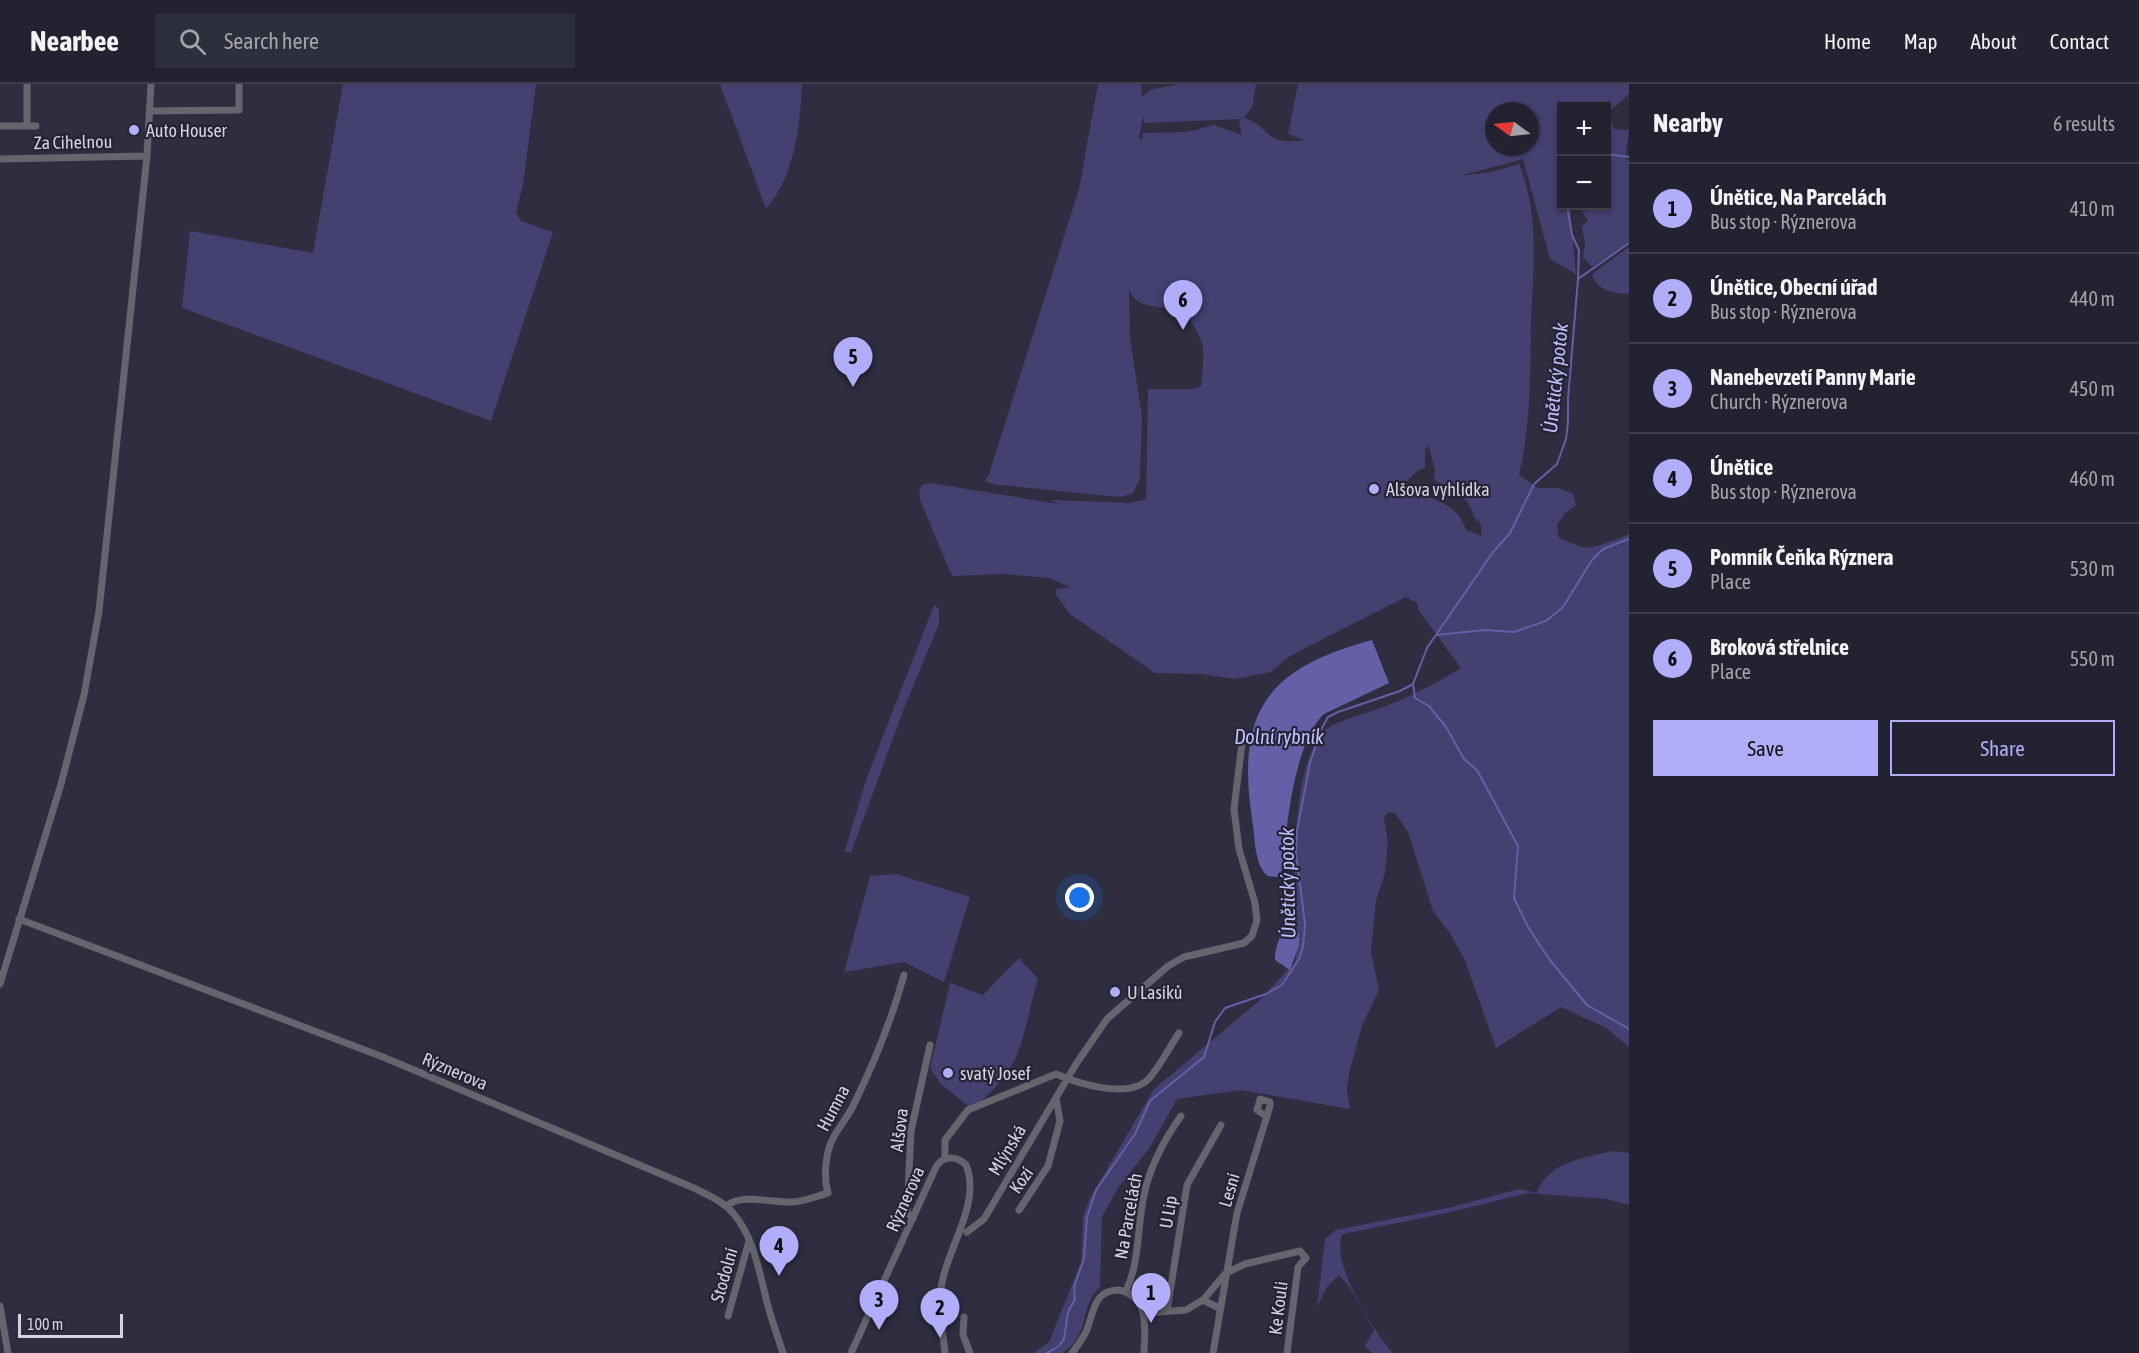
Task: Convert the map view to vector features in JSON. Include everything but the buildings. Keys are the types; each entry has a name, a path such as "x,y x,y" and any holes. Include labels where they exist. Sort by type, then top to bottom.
{"street":[{"path":"27,84 27,126"},
{"path":"0,984 61,784 82,706 99,611 147,156 151,84"},
{"path":"150,111 239,110 239,84"},
{"path":"0,126 36,126"},
{"name":"Za Cihelnou","path":"0,159 147,156"},
{"name":"Mlýnská","path":"968,1232 984,1219 1056,1098 1107,1019 1163,969 1184,957 1244,943 1252,936 1257,920 1255,903 1239,849 1234,809 1242,742"},
{"name":"Rýznerova","path":"19,919 383,1057 694,1188 726,1206 749,1242 762,1275 769,1312 783,1353"},
{"name":"Humna","path":"726,1206 732,1202 748,1200 793,1202 828,1194 825,1172 830,1147 835,1133 854,1106 890,1025 904,975"},
{"path":"945,1159 945,1140 968,1110 1056,1074 1086,1086 1134,1088 1146,1082 1179,1033"},
{"name":"Alšova","path":"913,1219 907,1212 911,1131 930,1045"},
{"name":"Kozí","path":"1019,1210 1048,1166 1060,1121 1056,1098"},
{"name":"Na Parcelách","path":"1126,1291 1133,1277 1144,1196 1151,1170 1164,1140 1181,1116"},
{"name":"Lesní","path":"1213,1353 1237,1213 1267,1117"},
{"name":"U Lip","path":"1167,1311 1187,1185 1221,1125"},
{"name":"Rýznerova","path":"851,1353 937,1164 945,1159 955,1158 963,1162 968,1169 969,1184 966,1208 945,1268 941,1289 945,1353"},
{"name":"Stodolní","path":"728,1316 749,1242"},
{"name":"Ke Kouli","path":"1287,1353 1298,1267 1290,1255 1300,1251 1306,1254 1304,1264 1298,1267"},
{"path":"1145,1313 1186,1310 1203,1300 1226,1273 1245,1264 1290,1255"},
{"path":"1072,1353 1085,1334 1094,1304 1099,1298 1113,1290 1126,1291 1141,1304 1145,1313 1144,1353"},
{"path":"1203,1300 1219,1308"},
{"path":"0,1306 8,1353"},
{"path":"964,1317 963,1335 969,1353"}],"shaded area":[{"path":"343,84 536,84 523,185 516,212 521,221 553,232 491,421 182,308 190,231 313,253"},
{"path":"720,84 802,84 800,116 790,166 776,196 766,209"},
{"path":"1098,84 1141,84 1142,98 1153,89 1177,84 1256,84 1252,107 1244,118 1260,126 1274,138 1291,141 1304,140 1288,134 1298,84 1629,84 1629,94 1611,110 1611,102 1557,102 1557,210 1570,210 1576,274 1550,259 1523,159 1460,176 1491,172 1519,164 1530,202 1534,263 1530,381 1526,437 1519,475 1538,488 1559,488 1573,494 1576,506 1566,512 1557,525 1559,538 1587,548 1624,537 1629,533 1629,1047 1606,1028 1561,1007 1496,1048 1464,958 1433,911 1408,832 1395,813 1389,812 1384,817 1388,842 1385,873 1376,900 1371,952 1379,990 1362,1026 1349,1073 1347,1090 1350,1109 1241,1090 1177,1099 1150,1147 1118,1188 1102,1217 1100,1287 1089,1302 1078,1337 1063,1353 1033,1353 1049,1342 1081,1262 1083,1217 1090,1198 1154,1089 1260,1000 1294,963 1296,957 1294,870 1296,834 1306,766 1316,741 1331,726 1404,698 1461,668 1419,611 1417,603 1406,597 1287,658 1271,672 1234,679 1201,674 1155,673 1070,614 1056,595 1056,589 1070,587 1049,578 1003,574 952,576 920,500 919,492 922,485 931,483 1059,504 1051,500 1131,503 1146,499 1148,389 1191,389 1201,386 1203,348 1200,337 1187,317 1170,309 1142,303 1129,290 1130,338 1142,417 1140,478 1133,493 1122,497 993,484 985,481 1079,189","holes":["1143,116 1144,123 1241,119 1239,123 1242,135 1214,125 1187,132 1142,133 1143,140 1139,138","1429,446 1435,471 1434,480 1454,491 1469,504 1474,518 1480,523 1481,536 1466,530 1461,520 1448,506 1402,486 1416,472 1425,468 1425,449"]},
{"path":"1611,118 1614,129 1629,130 1625,159 1629,160 1629,242 1592,267 1583,257 1585,244 1582,227 1588,220 1582,210 1611,210"},
{"path":"1629,247 1629,294 1602,288 1594,280 1592,274"},
{"path":"934,605 939,609 939,624 904,708 851,853 845,851 866,780"},
{"path":"896,874 970,897 944,982 904,962 844,972 870,876"},
{"path":"1019,958 1038,979 1021,1043 1006,1074 988,1095 968,1106 941,1084 930,1068 950,983 983,995"},
{"path":"1612,1151 1629,1153 1629,1205 1607,1199 1528,1193 1442,1214 1343,1234 1340,1246 1347,1278 1365,1314 1393,1353 1372,1353 1365,1346 1374,1330 1349,1286 1339,1275 1327,1287 1317,1307 1325,1239 1336,1230 1452,1207 1519,1189 1537,1193 1542,1182 1558,1168 1578,1159"}],"water":[{"name":"Dolní rybník","path":"1372,640 1389,683 1324,714 1316,723 1303,751 1294,784 1286,834 1284,865 1278,877 1268,876 1260,866 1256,853 1249,786 1249,753 1254,725 1265,702 1282,682 1305,666 1335,652"},
{"path":"1283,924 1294,924 1299,934 1299,945 1290,970 1275,960"}],"waterway":[{"name":"Únětický potok","path":"1611,155 1629,157"},
{"name":"Únětický potok","path":"1047,1353 1059,1346 1064,1339 1068,1312 1075,1299 1074,1287 1084,1259 1087,1217 1096,1190 1135,1134 1150,1101 1204,1057 1215,1022 1225,1008 1266,994 1282,985 1299,959 1303,947 1305,924 1296,854 1297,831 1310,763 1328,717 1400,691 1413,684 1427,648 1493,552 1510,533 1534,484 1557,464 1566,439 1568,422 1578,279 1579,250 1572,235 1568,210"},
{"path":"1578,279 1629,243"},
{"path":"1436,635 1485,630 1514,632 1546,621 1563,607 1592,560 1603,549 1629,539"},
{"path":"1413,684 1415,698 1429,706 1446,727 1464,759 1477,770 1518,846 1514,898 1528,927 1549,959 1587,1005 1629,1029"}],"place":[{"name":"Auto Houser","path":"134,130"},
{"name":"Broková střelnice","path":"1183,330"},
{"name":"Pomník Čeňka Rýznera","path":"853,387"},
{"name":"Alšova vyhlídka","path":"1374,489"},
{"name":"U Lasíků","path":"1115,992"},
{"name":"svatý Josef","path":"948,1073"},
{"name":"Únětice","path":"779,1276"},
{"name":"Únětice, Na Parcelách","path":"1151,1323"},
{"name":"Nanebevzetí Panny Marie","path":"879,1330"},
{"name":"Únětice, Obecní úřad","path":"940,1338"}]}
